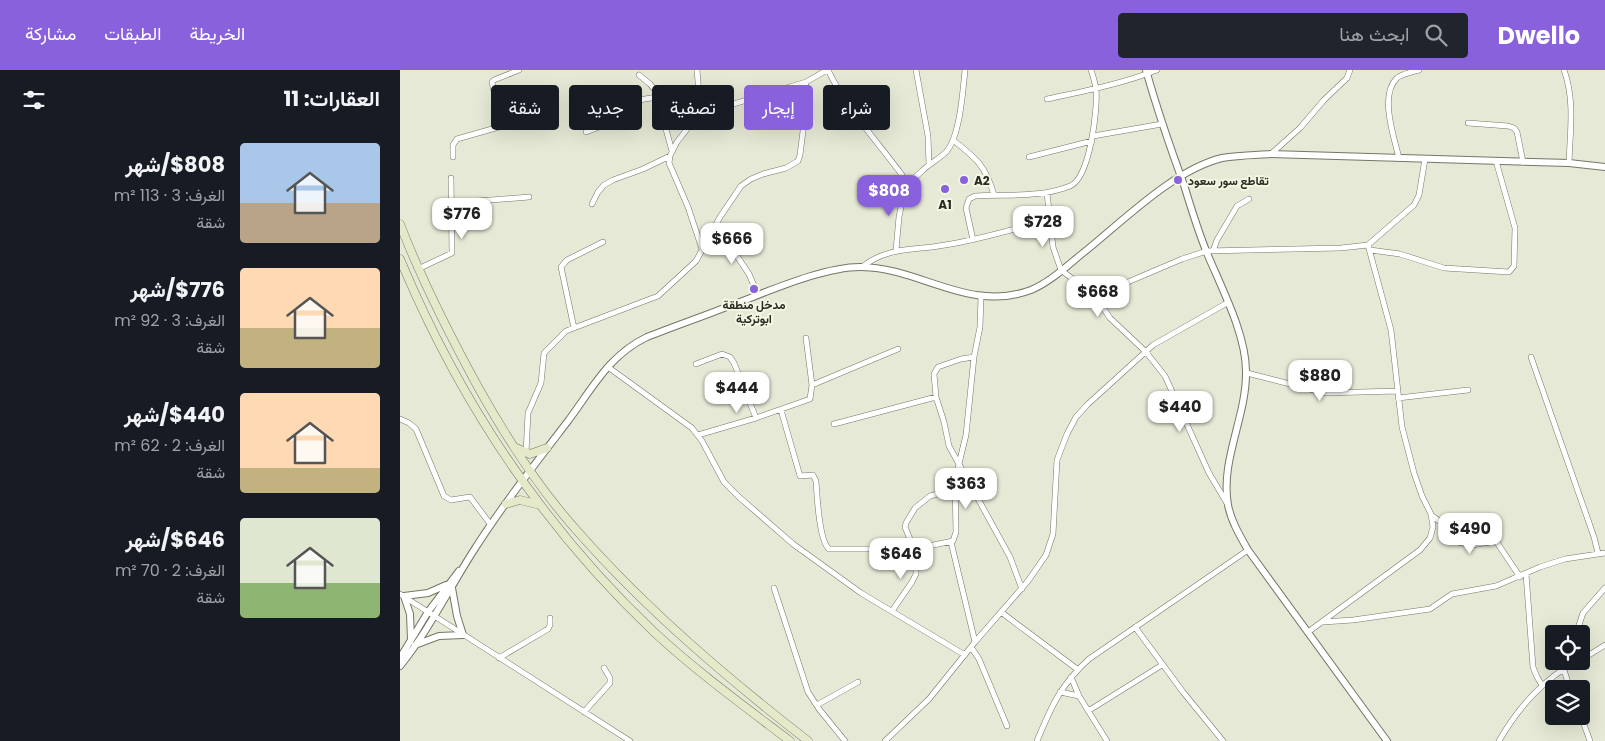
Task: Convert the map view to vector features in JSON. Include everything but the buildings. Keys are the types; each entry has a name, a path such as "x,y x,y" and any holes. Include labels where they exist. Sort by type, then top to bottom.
{"main road":[{"path":"400,224 418,269 453,342 502,428 530,472 578,533 633,590 722,672 808,741"},
{"path":"400,259 416,297 457,379 522,482 577,552 654,632 716,684 790,741"},
{"path":"515,448 526,453 536,453 547,448"},
{"path":"506,504 520,500 540,505"}],"street":[{"path":"453,157 453,145 457,139 499,127 500,122 492,82 519,70"},
{"path":"697,70 698,85"},
{"path":"734,104 806,82 827,70 854,111 902,175 905,187 899,217 896,250"},
{"path":"916,70 928,136 930,165"},
{"path":"905,187 946,151 953,140 962,100 965,70"},
{"path":"973,240 966,203 975,196 1047,193 1076,182 1084,167 1092,139 1096,89 1091,70"},
{"path":"1271,154 1300,128 1316,108 1347,78 1350,70"},
{"path":"1399,158 1387,101 1390,87 1398,77 1419,70"},
{"path":"1564,70 1571,97 1569,163"},
{"path":"1047,99 1096,89 1151,71 1162,124 1245,348 1245,388 1227,476 1228,505"},
{"path":"640,75 652,86"},
{"path":"526,453 528,413 541,383 544,353 559,337 574,328 658,296 696,261 720,217 741,186 757,176 786,168 798,161 804,123 806,82"},
{"path":"586,132 631,115 633,101 652,98"},
{"path":"1468,123 1514,128 1517,132 1523,162"},
{"path":"1029,157 1092,139 1162,124"},
{"path":"665,130 671,154"},
{"path":"686,130 677,142 669,163 688,208 702,249"},
{"path":"953,140 969,152 984,169 994,195"},
{"path":"592,204 604,185 644,169 671,154"},
{"path":"400,658 413,642 491,525 608,366 628,348 647,337 819,274 862,267 900,274 981,297 1001,297 1032,289 1061,270 1180,176 1221,159 1242,155 1271,154 1569,163 1605,167"},
{"path":"1369,248 1414,205 1419,195 1425,159"},
{"path":"1095,296 1182,259 1210,251 1369,248 1400,254 1444,268 1509,272 1514,266 1515,228 1496,161"},
{"path":"418,269 452,254 451,178"},
{"path":"1047,193 1053,247 1061,270 1095,296 1110,318 1146,352 1165,376 1209,473 1228,505 1235,526 1248,550 1387,741"},
{"path":"452,203 529,197"},
{"path":"1210,251 1237,206 1249,200"},
{"path":"862,267 883,253 973,240 1050,219"},
{"path":"712,232 739,258 749,274 758,295"},
{"path":"574,328 561,267 567,260 603,242"},
{"path":"1308,632 1420,550 1430,538 1433,527 1431,514 1422,496 1414,472 1402,427 1391,330 1369,248"},
{"path":"781,410 800,476 813,475 816,481 825,546 836,550 914,549 950,542 955,538 956,532 955,489 958,463 966,436 974,357 980,327 981,297"},
{"path":"884,741 928,699 1022,589 1042,562 1051,544 1057,460 1071,426 1088,404 1158,342 1227,303"},
{"path":"698,435 781,410 810,399 812,385 806,338"},
{"path":"812,385 898,350"},
{"path":"696,364 722,354 730,357 756,418"},
{"path":"974,357 961,359 938,367 934,374 936,397 949,446 1010,557 1022,589"},
{"path":"1531,357 1598,553"},
{"path":"608,366 678,416 698,435 724,482 738,497 793,544 861,593 965,655"},
{"path":"1246,373 1325,393 1397,391"},
{"path":"1398,398 1468,390"},
{"path":"834,424 936,397"},
{"path":"400,419 416,429 444,496 451,500 470,497 491,525"},
{"path":"892,611 916,574 914,549 905,527 909,517 915,508 930,496 955,489"},
{"path":"1431,514 1442,523 1458,542 1472,545 1496,542 1520,577"},
{"path":"950,542 975,642"},
{"path":"1037,741 1060,692 1077,670 1089,659 1248,550"},
{"path":"1322,622 1353,620 1430,608 1452,594 1496,586 1540,567 1565,559 1605,553"},
{"path":"1526,574 1533,668 1542,685"},
{"path":"402,595 428,593 450,586"},
{"path":"450,586 463,635"},
{"path":"774,588 808,692 845,741"},
{"path":"1579,625 1584,613 1605,588"},
{"path":"402,595 630,741"},
{"path":"400,666 413,642 410,614 402,595"},
{"path":"1001,612 1077,670"},
{"path":"499,658 548,629 550,618"},
{"path":"1135,627 1162,665 1223,741"},
{"path":"413,642 439,636 463,635"},
{"path":"1590,654 1605,645"},
{"path":"971,647 979,659 1007,726"},
{"path":"1088,712 1162,665"},
{"path":"584,712 610,684 610,678 604,668"},
{"path":"1499,741 1514,718 1542,685 1564,670 1567,680"},
{"path":"1071,677 1079,696 1107,741"},
{"path":"817,705 858,682"},
{"path":"1060,692 1079,696"},
{"path":"1584,725 1590,741"}],"place":[{"name":"A2","path":"964,180"},
{"name":"تقاطع سور سعود","path":"1178,180"},
{"name":"A1","path":"945,189"},
{"name":"مدخل منطقة ابوتركية","path":"754,289"}]}
